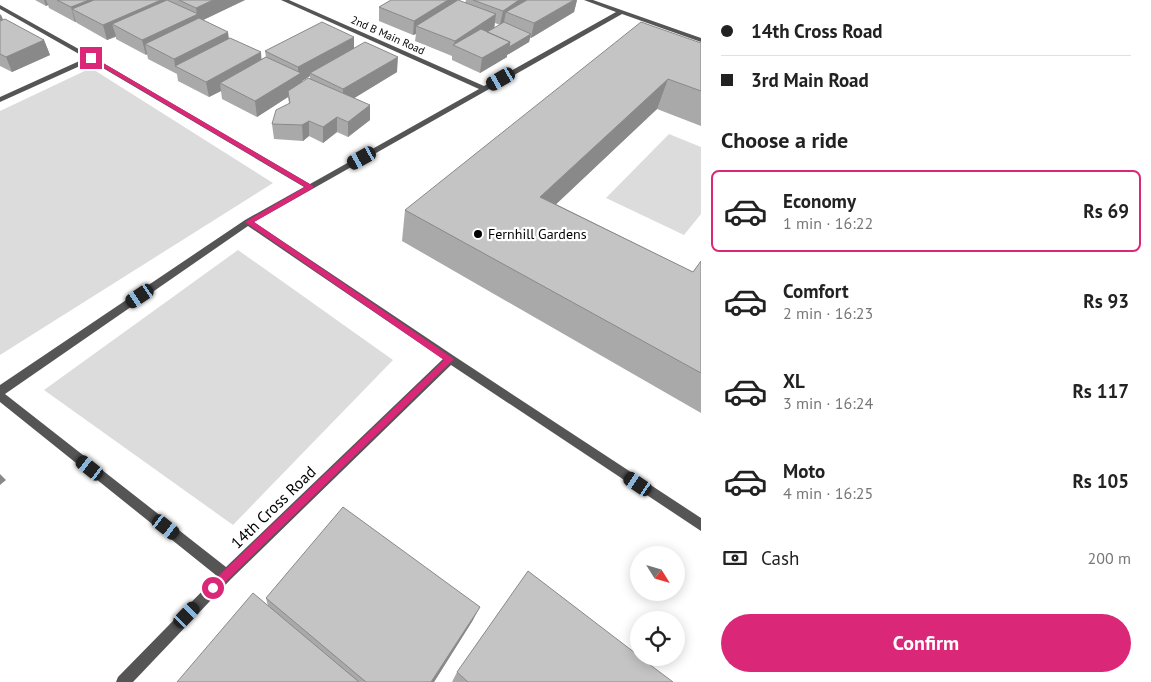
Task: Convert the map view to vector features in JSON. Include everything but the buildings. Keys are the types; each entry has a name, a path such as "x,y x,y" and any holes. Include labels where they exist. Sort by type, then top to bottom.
{"street":[{"name":"2nd B Main Road","path":"284,0 484,89"},
{"path":"587,0 701,40"},
{"path":"0,7 91,58 310,187"},
{"path":"0,392 248,222 621,12"},
{"path":"0,100 91,58"},
{"path":"248,222 450,359 701,525"},
{"name":"14th Cross Road","path":"123,682 226,575 450,359"},
{"path":"0,396 226,575"}],"shaded area":[{"path":"91,68 273,183 0,355 0,111"},
{"path":"669,134 701,147 701,214 684,235 606,198"},
{"path":"238,250 393,360 233,525 44,390"}],"place":[{"name":"Fernhill Gardens","path":"478,234"}],"route":[{"path":"91,58 310,187 248,222 450,359 213,588"}]}
